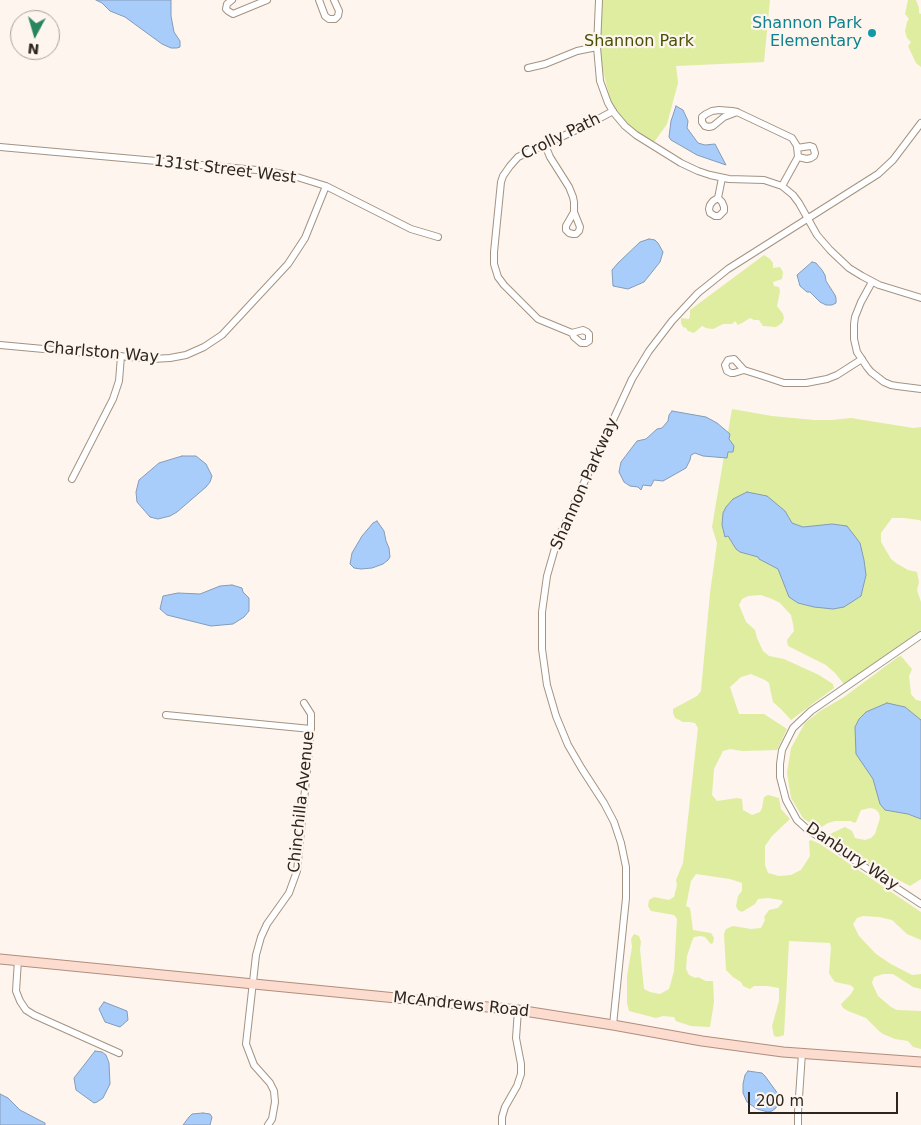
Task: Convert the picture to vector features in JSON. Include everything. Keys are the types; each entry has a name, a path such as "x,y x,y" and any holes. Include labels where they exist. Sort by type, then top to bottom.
{"main road":[{"name":"McAndrews Road","path":"0,958 518,1010 692,1040 802,1054 921,1062"}],"street":[{"path":"232,0 227,4 226,9 230,13 235,14 255,2 267,0"},
{"path":"319,0 325,16 332,20 338,16 339,11 334,0"},
{"path":"599,0 597,47 601,85 606,99 620,121 636,135 681,164 722,178 764,180 782,186 796,199 818,235 835,255 850,268 872,282 921,298"},
{"path":"528,68 545,64 577,50 597,47"},
{"path":"737,112 724,117 713,126 705,126 702,122 702,117 712,111 725,110 737,112 792,138 795,141 798,157 782,186"},
{"name":"Crolly Path","path":"572,333 547,324 534,316 504,286 498,276 494,264 494,252 500,187 503,176 518,157 613,111"},
{"name":"Shannon Parkway","path":"613,1025 626,898 626,867 614,822 568,745 556,716 547,685 542,649 542,612 547,576 557,541 632,379 649,351 672,321 698,293 728,269 878,174 893,160 921,123"},
{"path":"545,145 550,157 569,187 573,197 574,212"},
{"path":"797,148 810,146 815,153 811,158 798,157"},
{"name":"131st Street West","path":"0,147 268,171 326,186 411,229 438,237"},
{"path":"718,198 722,178"},
{"name":"Charlston Way","path":"0,345 152,359 186,355 204,347 222,335 288,264 305,238 326,186"},
{"path":"872,282 858,310 854,324 857,352 871,372 890,385 921,389"},
{"path":"72,479 113,399 119,381 121,356"},
{"path":"744,370 784,382 806,383 837,375 862,359"},
{"name":"Danbury Way","path":"921,635 811,711 793,728 782,750 780,764 780,777 786,800 795,816 807,829 921,904"},
{"name":"Chinchilla Avenue","path":"268,1125 272,1119 275,1102 274,1092 270,1083 254,1065 246,1044 256,955 261,937 267,924 288,893 296,872 311,729 311,714 304,703"},
{"path":"166,715 311,729"},
{"path":"18,960 16,992 26,1010 119,1053"},
{"path":"502,1125 505,1107 517,1086 521,1074 516,1038 518,1010"},
{"path":"798,1125 802,1054"}],"green space":[{"name":"Shannon Park","path":"598,0 770,0 764,62 676,66 678,83 667,124 652,145 613,111 597,47"},
{"path":"908,0 916,0 919,13 921,14 921,67 916,63 908,46 911,42 907,38 905,31 909,19 905,14"},
{"path":"764,255 773,263 773,268 780,267 783,272 782,279 773,282 774,286 779,287 780,291 777,306 783,314 782,323 776,327 763,326 759,320 750,318 738,325 735,321 732,324 723,324 713,329 702,326 694,333 683,327 681,318 689,319 690,310"},
{"path":"732,409 772,416 814,420 851,418 913,428 921,427 921,521 892,518 881,533 881,542 891,559 908,570 917,572 919,582 917,590 921,602 921,630 844,684 826,665 788,646 787,640 794,631 793,624 791,615 780,603 761,595 748,596 742,599 739,605 746,622 755,630 763,651 769,656 784,659 819,675 833,684 834,688 791,720 773,702 769,683 751,674 741,677 730,687 739,714 764,714 787,729 777,750 742,751 730,749 723,751 714,769 712,795 717,801 742,799 743,810 752,815 760,812 764,797 768,795 779,798 781,809 790,819 772,836 765,846 765,865 768,873 779,876 791,875 801,870 810,856 809,841 811,840 820,844 921,912 921,940 907,934 892,920 863,916 857,918 853,924 859,936 876,954 912,975 921,974 921,989 913,987 893,974 883,974 874,977 872,983 878,996 891,1007 897,1010 921,1011 921,1049 913,1047 908,1041 895,1039 883,1034 866,1018 843,1008 841,1004 854,989 850,985 835,982 829,973 830,943 789,941 784,1035 774,1036 772,1026 779,1001 779,988 754,986 750,989 743,986 741,982 733,977 726,970 724,934 726,929 733,926 751,929 761,928 765,920 764,917 769,910 778,908 783,902 768,898 758,899 755,904 742,912 736,906 738,896 742,891 742,883 730,879 696,874 691,881 686,906 690,908 693,930 711,933 714,938 711,944 705,937 694,937 687,956 686,969 689,975 695,978 713,981 714,1002 710,1027 691,1026 676,1021 674,1017 663,1016 656,1018 629,1011 627,1003 627,976 632,947 631,939 634,934 639,936 641,942 644,989 660,994 669,989 674,971 677,919 674,915 651,911 648,906 649,900 654,897 669,900 674,897 677,885 676,880 683,863 698,728 695,723 683,722 675,718 673,709 697,696 701,691 710,593 717,543 712,527"},
{"path":"901,656 912,669 909,676 911,694 916,700 921,701 921,879 910,886 872,866 829,837 830,834 845,827 852,831 855,838 865,840 871,838 875,834 880,818 879,813 875,809 861,810 854,823 851,821 835,821 818,829 803,818 791,798 787,773 791,748 805,723"}],"water":[{"path":"96,0 171,0 174,32 180,41 180,47 171,48 162,44 125,17 110,11"},
{"path":"676,106 683,110 688,121 687,128 698,143 705,145 715,144 726,165 697,155 671,140 669,137 671,121"},
{"path":"649,239 655,240 663,252 660,262 644,282 628,289 613,286 612,270 640,242"},
{"path":"812,262 816,263 825,275 826,281 835,295 836,303 826,305 800,286 797,275"},
{"path":"672,411 706,417 717,423 730,434 729,439 734,446 733,452 728,452 727,458 703,456 695,453 691,455 686,468 663,481 654,480 651,486 643,485 641,490 638,487 630,486 624,482 619,472 621,462 637,441 646,439 657,429 662,428 668,421"},
{"path":"182,456 196,456 206,464 212,476 210,482 177,512 158,519 150,517 137,502 136,492 139,480 159,463"},
{"path":"747,492 767,496 785,511 792,523 803,527 832,524 847,526 860,543 864,560 866,575 861,596 844,607 833,609 798,603 789,597 778,569 758,557 736,549 728,536 725,537 722,525 723,513 733,499"},
{"path":"377,521 384,531 390,557 383,564 372,568 354,568 350,564 352,553 362,536"},
{"path":"232,585 242,588 249,598 249,611 244,617 233,624 211,626 167,615 160,609 163,596 178,593 200,594 220,586"},
{"path":"887,703 905,707 921,720 921,819 908,814 885,810 880,804 873,779 856,754 855,727 859,719 866,712"},
{"path":"104,1002 127,1011 128,1020 120,1027 105,1022 99,1009"},
{"path":"95,1051 106,1055 109,1063 110,1084 103,1098 94,1103 76,1090 74,1078"},
{"path":"748,1071 762,1073 778,1094 779,1098 776,1108 772,1111 768,1112 757,1109 747,1102 743,1093 743,1084"},
{"path":"0,1094 8,1098 20,1110 45,1123 45,1125 0,1125"},
{"path":"192,1114 210,1114 212,1117 210,1125 183,1125"}],"place":[{"name":"Shannon Park Elementary","path":"872,33"}]}
